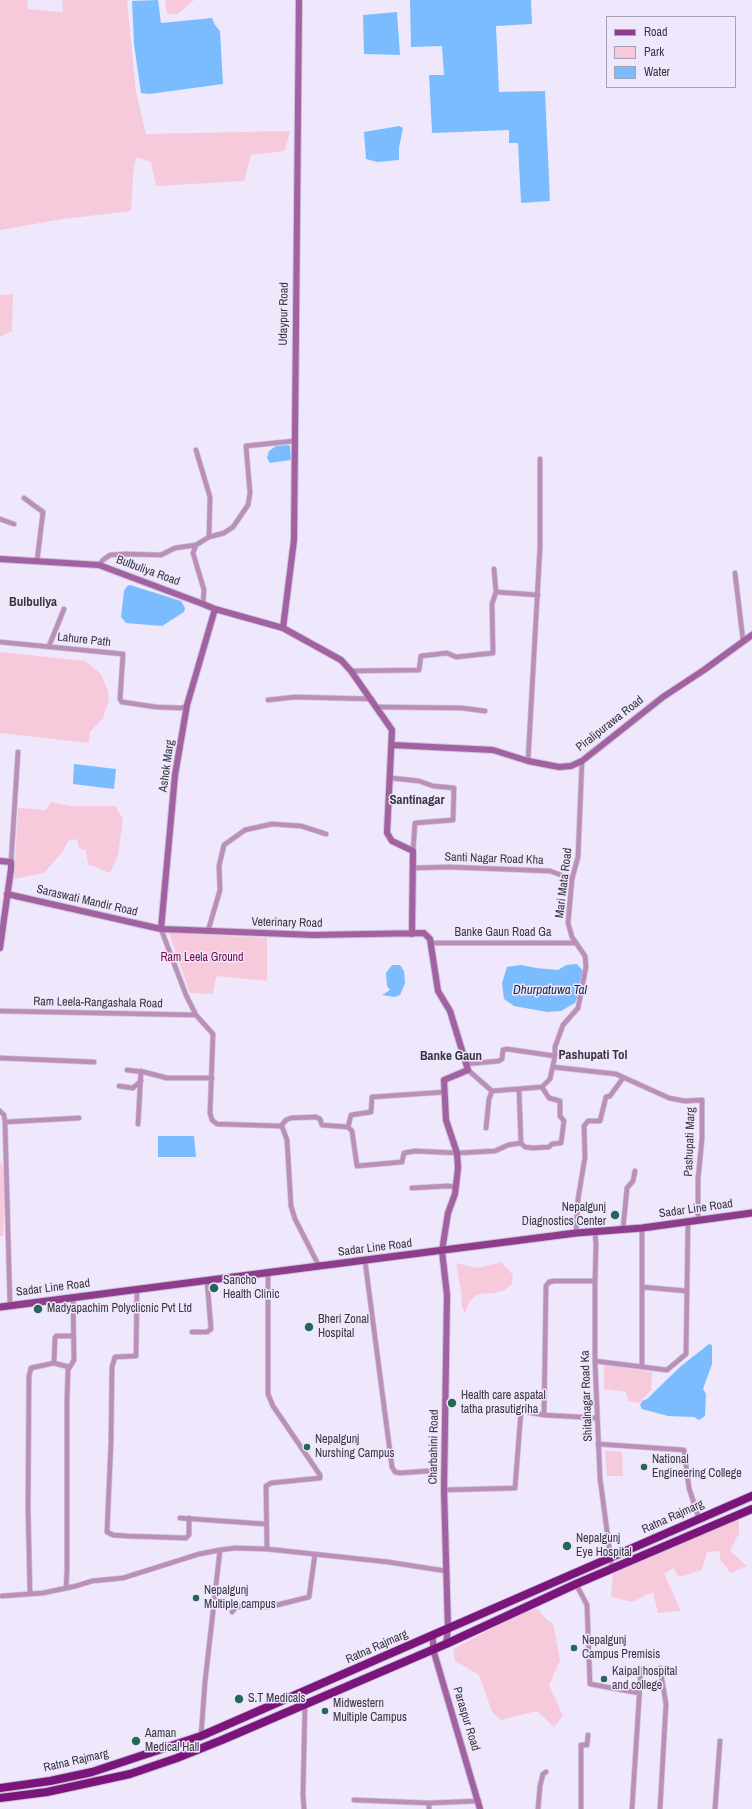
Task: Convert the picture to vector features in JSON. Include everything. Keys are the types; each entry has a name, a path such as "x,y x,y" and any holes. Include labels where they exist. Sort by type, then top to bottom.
{"highway":[{"name":"Ratna Rajmarg","path":"0,1788 50,1781 92,1772 201,1736 752,1496"},
{"name":"Ratna Rajmarg","path":"0,1798 47,1792 130,1774 222,1740 446,1644 576,1584 612,1570 752,1509"}],"main road":[{"name":"Sadar Line Road","path":"0,1307 576,1233 642,1228 688,1220 752,1213"}],"street":[{"name":"Udaypur Road","path":"283,628 294,540 299,0"},
{"path":"100,565 103,560 110,555 161,555 175,548 196,545 208,537 224,533 233,528 248,505 250,493 246,446 294,441"},
{"path":"196,450 210,498 208,537"},
{"path":"528,761 540,547 540,459"},
{"path":"24,498 43,512 37,561"},
{"path":"0,519 14,524"},
{"path":"196,545 193,553 204,590 203,604"},
{"name":"Bulbuliya Road","path":"0,559 100,565 215,609 283,628 341,660 378,707 392,730 391,778 387,833 392,841 413,851"},
{"path":"351,671 419,670 420,656 447,653 456,657 493,653 492,604 496,592 494,569"},
{"path":"735,572 743,640"},
{"path":"496,592 538,595"},
{"path":"49,646 64,609"},
{"name":"Ashok Marg","path":"161,930 175,775 187,706 215,609"},
{"name":"Piralipurawa Road","path":"392,745 493,750 528,761 559,767 571,766 582,761 663,697 704,670 743,640 752,635"},
{"name":"Lahure Path","path":"0,642 123,654 120,699 122,702 181,708 187,706"},
{"path":"268,700 295,697 372,699"},
{"path":"378,707 462,708 485,711"},
{"path":"0,948 7,894 11,880 18,752"},
{"name":"Mari Mata Road","path":"542,1087 550,1079 555,1056 555,1047 563,1025 578,1008 586,967 585,956 572,937 568,923 572,879 578,857 582,761"},
{"path":"391,778 419,781 433,786 454,788 453,820 415,823 413,851 412,934"},
{"path":"208,931 220,890 219,866 224,845 245,830 272,824 301,826 326,834"},
{"path":"0,861 11,862"},
{"name":"Santi Nagar Road Kha","path":"413,868 450,867 550,871 572,879"},
{"name":"Saraswati Mandir Road","path":"7,894 161,930"},
{"path":"161,930 186,995 196,1015 213,1034 210,1113 212,1120 215,1123 281,1126"},
{"name":"Veterinary Road","path":"161,930 313,935 424,933 430,939 430,943"},
{"path":"281,1126 286,1120 291,1118 316,1117 320,1119 322,1126 348,1127 352,1131 357,1166 402,1162 404,1153 410,1152 457,1153 496,1151 508,1145 522,1144 525,1147 534,1148 549,1147 552,1144 561,1143 564,1122 560,1116 560,1101 549,1098 542,1087 492,1091 467,1067 450,1011 438,991 430,943"},
{"name":"Banke Gaun Road Ga","path":"430,943 576,943"},
{"name":"Ram Leela-Rangashala Road","path":"0,1011 152,1016 196,1015"},
{"path":"348,1127 351,1114 371,1112 372,1097 445,1092 444,1080 467,1067 499,1061 502,1059 503,1050 507,1049 555,1056"},
{"path":"0,1058 94,1062"},
{"name":"Pashupati Marg","path":"553,1067 616,1074 669,1098 685,1101 702,1100 702,1139 698,1179 698,1219"},
{"path":"127,1070 141,1071 167,1078 212,1078"},
{"path":"138,1124 141,1071"},
{"path":"576,1233 578,1199 585,1157 584,1126 588,1121 600,1121 606,1097 610,1096 613,1089 623,1078"},
{"path":"119,1086 133,1088 141,1081"},
{"path":"519,1090 522,1144"},
{"path":"486,1128 489,1099 492,1091"},
{"name":"Charbahini Road","path":"445,1092 446,1120 457,1153 458,1168 456,1187 448,1213 442,1251 447,1295 444,1490 448,1629 446,1644"},
{"path":"0,1111 4,1114 5,1122 10,1305"},
{"path":"5,1122 78,1118"},
{"path":"281,1126 288,1140 291,1206 295,1219 319,1266"},
{"path":"623,1229 627,1188 633,1180 635,1171"},
{"path":"412,1188 456,1187"},
{"path":"596,1361 667,1370 686,1354 688,1220"},
{"path":"642,1228 642,1366"},
{"name":"Shitalnagar Road Ka","path":"595,1232 598,1444 600,1478 612,1570"},
{"path":"365,1261 392,1467 400,1474 428,1471"},
{"path":"267,1549 265,1524 266,1486 271,1483 320,1478 320,1475 273,1406 268,1394 268,1273"},
{"path":"192,1332 207,1332 211,1329 207,1280"},
{"path":"544,1415 546,1286 549,1282 554,1281 595,1281"},
{"path":"642,1287 687,1291"},
{"path":"137,1289 136,1356 115,1357 112,1367 111,1442 107,1532 113,1535 186,1538 189,1535 189,1518"},
{"path":"66,1588 66,1400 69,1367 74,1360 73,1297"},
{"path":"54,1363 55,1338 58,1336 73,1336"},
{"path":"30,1594 28,1507 29,1376 31,1368 54,1363 69,1367"},
{"path":"444,1490 515,1488 522,1411 544,1415 597,1418"},
{"path":"598,1444 684,1450 689,1488 698,1519"},
{"path":"180,1518 265,1524"},
{"path":"2,1596 30,1594 92,1582 123,1578 199,1554 235,1548 267,1549 315,1554 446,1571"},
{"path":"201,1736 205,1682 220,1550"},
{"path":"232,1612 243,1604 269,1607 309,1598 315,1554"},
{"path":"576,1584 586,1605 590,1684 639,1693"},
{"name":"Paraspur Road","path":"433,1635 433,1649 479,1801 480,1809"},
{"path":"660,1668 666,1704 660,1809"},
{"path":"632,1809 641,1670"},
{"path":"304,1809 305,1704"},
{"path":"582,1809 581,1745 587,1745 588,1736"},
{"path":"715,1809 720,1741"},
{"path":"538,1809 540,1786 543,1774 546,1772"},
{"path":"354,1800 429,1803 479,1801"},
{"path":"429,1803 429,1809"}],"green space":[{"path":"0,0 27,0 28,9 63,12 62,0 129,0 127,1 136,92 146,134 290,131 285,151 251,155 244,181 156,186 151,162 136,157 133,175 131,211 63,219 0,230"},
{"path":"165,0 194,0 178,14 167,14"},
{"path":"13,294 12,331 0,337 0,295"},
{"path":"0,652 85,661 100,673 108,690 109,700 103,718 90,732 89,743 0,733"},
{"path":"51,802 71,806 115,806 123,819 118,855 110,873 88,864 86,851 79,848 77,839 68,841 63,851 44,873 14,879 18,808 46,810"},
{"name":"Ram Leela Ground","path":"169,933 267,938 267,981 216,976 213,994 190,993"},
{"path":"0,1162 6,1178 3,1236 0,1236"},
{"path":"501,1262 513,1275 512,1284 505,1290 494,1293 478,1294 469,1302 465,1313 461,1304 462,1297 456,1263 477,1268"},
{"path":"604,1365 652,1372 651,1390 639,1403 628,1401 626,1392 604,1389"},
{"path":"605,1451 622,1452 623,1476 607,1476"},
{"path":"739,1520 739,1533 730,1551 747,1566 731,1573 721,1561 719,1551 707,1552 702,1570 679,1577 673,1568 664,1574 681,1611 658,1613 653,1592 632,1602 611,1597 613,1572"},
{"path":"529,1609 538,1609 547,1620 553,1623 560,1660 549,1685 563,1716 554,1727 537,1711 501,1720 492,1712 479,1675 455,1661 453,1649"}],"water":[{"path":"158,0 161,23 212,18 220,31 223,84 149,94 141,93 134,44 132,1"},
{"path":"410,0 531,0 532,24 496,26 499,92 545,91 550,201 521,203 518,143 509,143 509,130 432,133 429,75 444,75 442,46 411,47"},
{"path":"397,12 400,55 364,54 363,15"},
{"path":"399,126 403,128 399,148 399,160 377,162 366,159 364,132"},
{"path":"276,446 290,446 291,460 270,463 267,458 269,451"},
{"path":"130,585 181,601 185,608 184,612 162,626 126,623 121,617 124,591 127,586"},
{"path":"74,764 116,769 114,789 73,784"},
{"name":"Dhurpatuwa Tal","path":"577,964 583,971 577,998 575,1003 561,1011 547,1012 514,1006 504,999 502,983 507,967 521,965 558,970 566,965"},
{"path":"392,965 400,965 404,971 405,983 400,995 394,997 382,995 390,990 387,986 386,973"},
{"path":"158,1136 194,1136 196,1157 158,1157"},
{"path":"709,1344 712,1345 712,1364 703,1389 706,1394 705,1416 699,1420 694,1417 668,1416 642,1409 640,1405 642,1401 647,1399 681,1366"}],"place":[{"name":"Nepalgunj Diagnostics Center","path":"615,1215"},
{"name":"Sancho Health Clinic","path":"214,1288"},
{"name":"Madyapachim Polyclicnic Pvt Ltd","path":"38,1309"},
{"name":"Bheri Zonal Hospital","path":"309,1327"},
{"name":"Health care aspatal tatha prasutigriha","path":"452,1403"},
{"name":"Nepalgunj Nurshing Campus","path":"307,1447"},
{"name":"National Engineering College","path":"644,1467"},
{"name":"Nepalgunj Eye Hospital","path":"567,1546"},
{"name":"Nepalgunj Multiple campus","path":"196,1598"},
{"name":"Nepalgunj Campus Premisis","path":"574,1648"},
{"name":"Kaipal hospital and college","path":"604,1679"},
{"name":"S.T Medicals","path":"239,1699"},
{"name":"Midwestern Multiple Campus","path":"325,1711"},
{"name":"Aaman Medical Hall","path":"136,1741"}],"district":[{"name":"Bulbuliya","path":"33,603"},
{"name":"Santinagar","path":"417,801"},
{"name":"Pashupati Tol","path":"593,1056"},
{"name":"Banke Gaun","path":"451,1057"}]}
